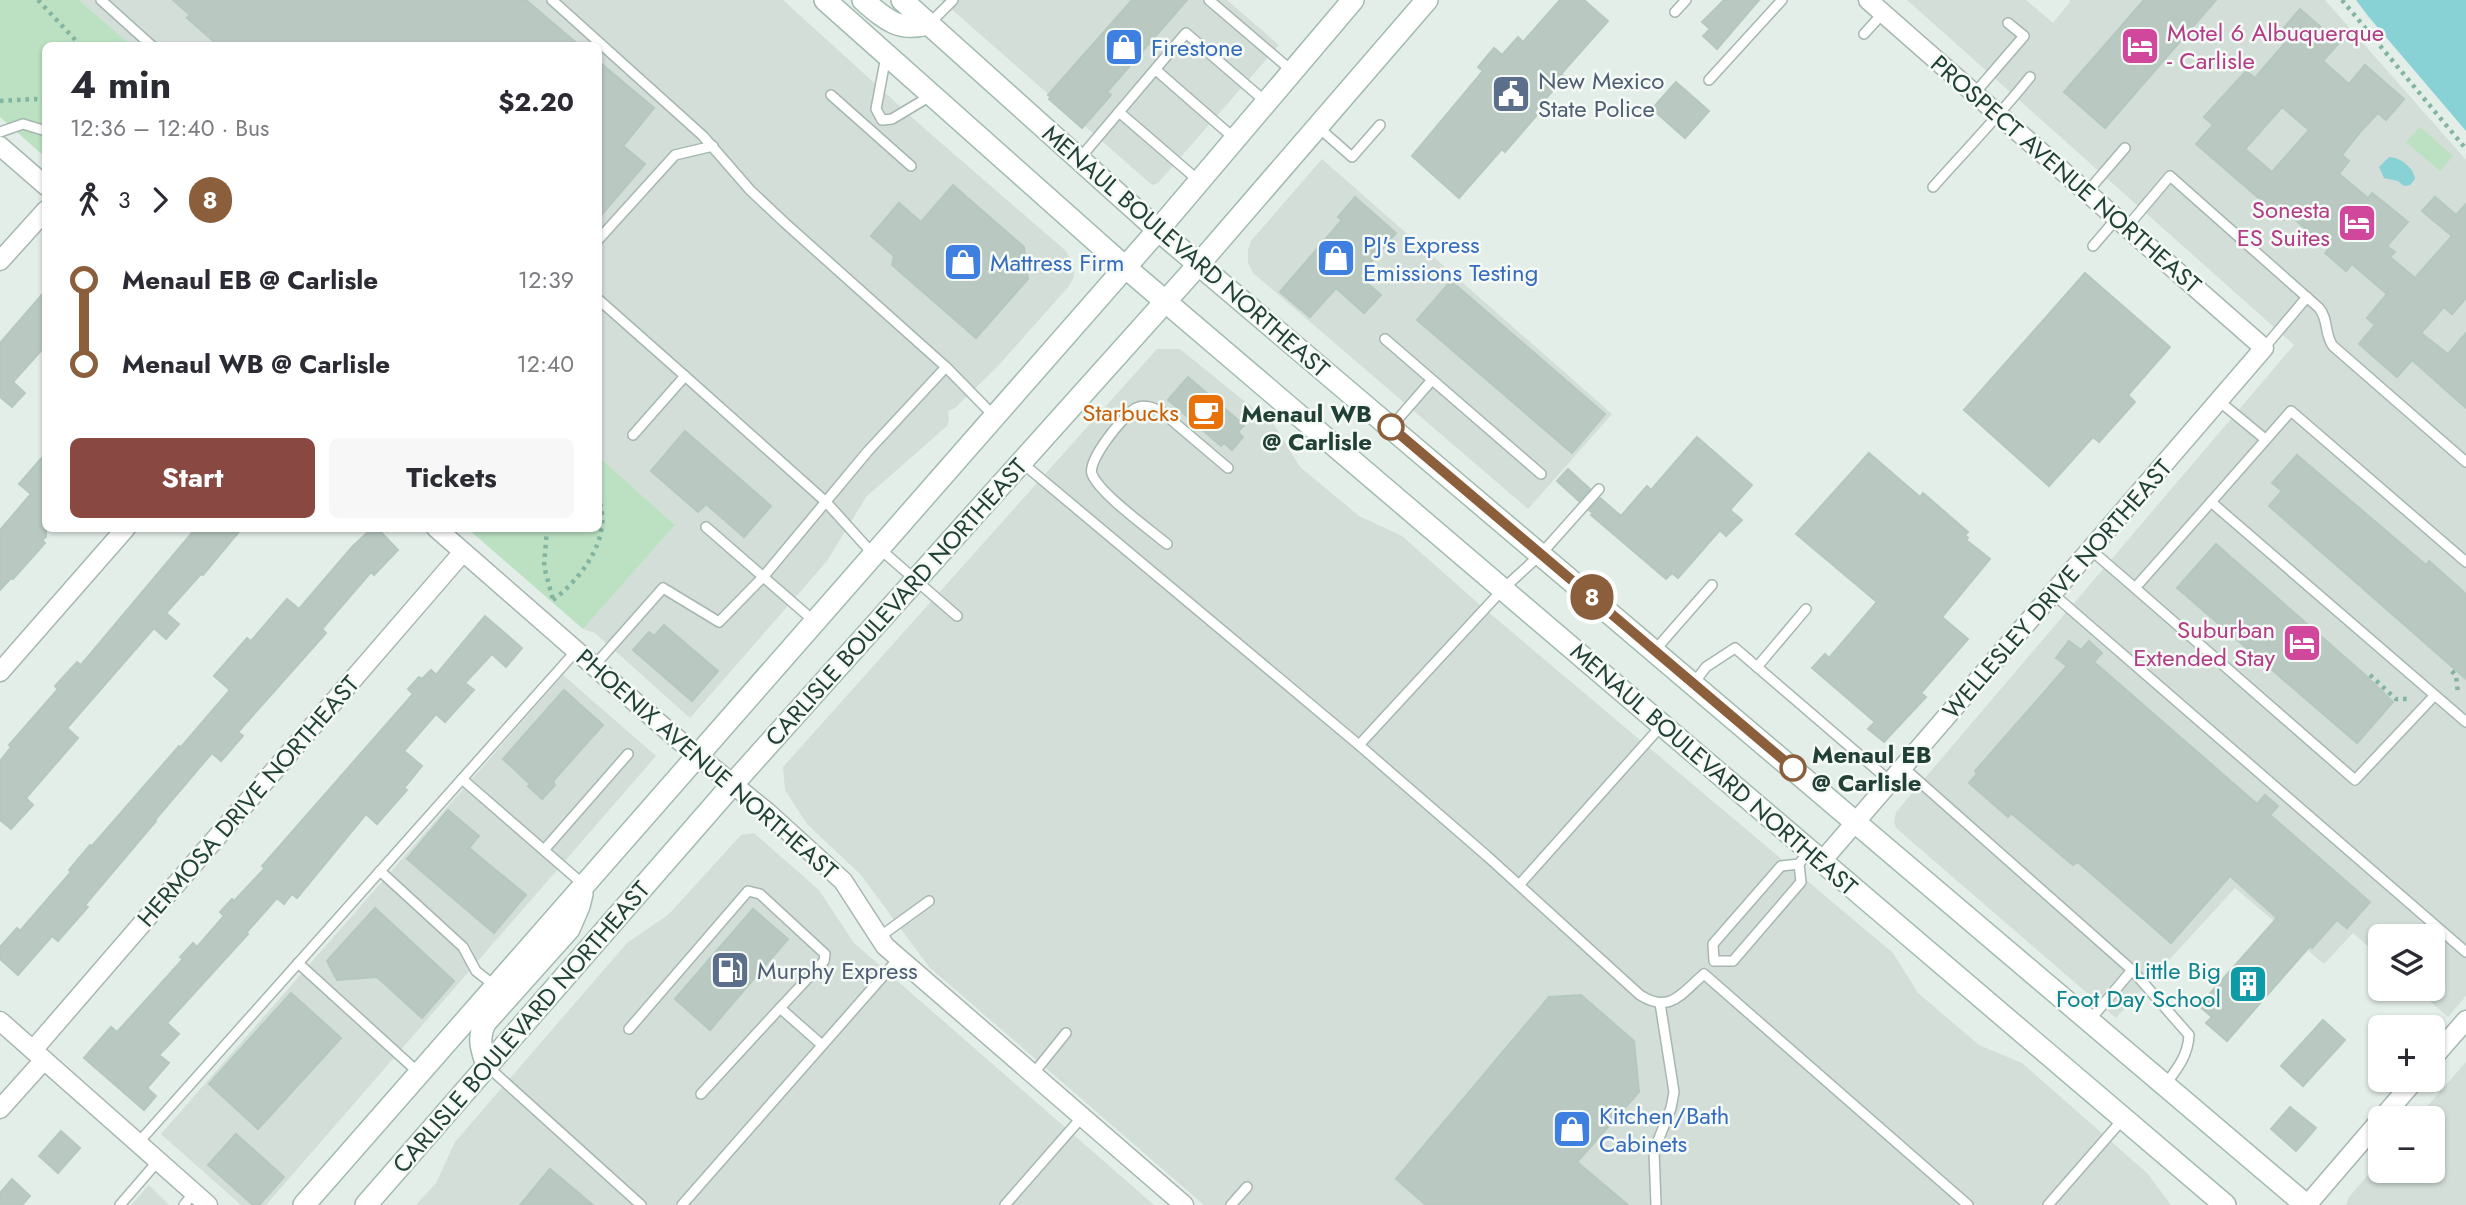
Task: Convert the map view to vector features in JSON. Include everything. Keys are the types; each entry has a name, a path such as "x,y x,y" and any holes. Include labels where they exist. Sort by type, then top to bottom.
{"main road":[{"name":"MENAUL BOULEVARD NORTHEAST","path":"825,0 1125,267 1663,725 1810,859 2225,1205"},
{"path":"863,0 900,27 915,28 928,24"},
{"name":"MENAUL BOULEVARD NORTHEAST","path":"902,0 1158,230 2306,1205"},
{"name":"CARLISLE BOULEVARD NORTHEAST","path":"304,1205 1158,230 1353,0"},
{"name":"CARLISLE BOULEVARD NORTHEAST","path":"366,1205 732,785 1199,264 1427,0"},
{"path":"487,1066 479,1039 481,1031 569,929 584,885"}],"street":[{"name":"PROSPECT AVENUE NORTHEAST","path":"1868,0 2264,348"},
{"path":"0,146 42,183"},
{"path":"0,261 42,214"},
{"name":"WELLESLEY DRIVE NORTHEAST","path":"1810,859 1857,822 2264,348"},
{"path":"0,672 122,532"},
{"name":"PHOENIX AVENUE NORTHEAST","path":"440,532 843,881 878,938 899,958 1184,1205"},
{"name":"HERMOSA DRIVE NORTHEAST","path":"0,1109 38,1055 463,552"},
{"path":"0,1021 158,1161 189,1199 208,1205"},
{"path":"2445,1045 2466,1022"},
{"path":"2392,1106 2405,1092"},
{"path":"2306,1205 2368,1134"}],"lane":[{"path":"101,0 148,42"},
{"path":"552,0 598,42"},
{"path":"928,24 953,0"},
{"path":"1209,0 1292,71"},
{"path":"1675,12 1686,0"},
{"path":"1709,80 1782,0"},
{"path":"1864,34 1882,13"},
{"path":"1974,94 2024,36 2008,23"},
{"path":"1079,160 1186,33 1266,102"},
{"path":"602,45 713,146 750,190 946,367 994,416"},
{"path":"886,55 876,109 882,120 892,119 932,95"},
{"path":"1156,70 1235,139"},
{"path":"1933,187 1978,136 2000,116 2030,77"},
{"path":"831,95 911,166"},
{"path":"1119,112 1199,181"},
{"path":"869,128 880,116"},
{"path":"0,132 23,124 42,130"},
{"path":"1318,127 1352,157 1380,125"},
{"path":"602,236 675,155 713,146"},
{"path":"2087,192 2125,148"},
{"path":"2093,246 2122,223 2170,176 2324,314 2328,339 2333,346 2466,463"},
{"path":"2264,348 2307,297"},
{"path":"602,303 826,502 876,551 957,616"},
{"path":"1385,339 1541,474"},
{"path":"594,666 663,588 719,622 764,576 868,452 946,367"},
{"path":"633,435 685,376"},
{"path":"1391,427 1433,380"},
{"path":"2219,401 2265,439"},
{"path":"1167,544 1098,484 1091,471 1093,460 1107,439 1136,408 1150,407 1162,412 1228,468"},
{"path":"2135,588 2291,411 2466,562"},
{"path":"1021,462 1359,745 1640,995 1653,1003 1666,1004 1704,974 1714,961 1713,944 1781,866 1810,859"},
{"path":"1359,745 1504,588 1541,554 1599,489"},
{"path":"2211,502 2466,722"},
{"path":"706,527 814,621"},
{"path":"2091,551 2355,780 2434,696"},
{"path":"1655,650 1712,585"},
{"path":"2053,594 2466,953"},
{"path":"1758,667 1806,610"},
{"path":"1693,683 1706,667 1735,648 1891,782"},
{"path":"138,1143 576,651"},
{"path":"1519,885 1663,725"},
{"path":"544,850 628,754"},
{"path":"1903,768 2132,970 2189,1035 2189,1048 2184,1060 2165,1085"},
{"path":"462,779 584,885"},
{"path":"1714,961 1733,961 1801,883 1810,859"},
{"path":"380,871 463,947 476,971 495,986"},
{"path":"629,1029 748,891 760,894 825,954 824,961 701,1094"},
{"path":"878,938 929,901"},
{"path":"682,1205 899,958"},
{"path":"298,963 419,1073"},
{"path":"2090,1021 2132,970"},
{"path":"1704,974 1968,1205"},
{"path":"1656,1205 1654,1151 1671,1108 1674,1092 1660,1003"},
{"path":"780,1008 822,1045"},
{"path":"1032,1074 1066,1033"},
{"path":"487,1066 641,1205"},
{"path":"1005,1205 1082,1116"},
{"path":"2048,1205 2124,1119"},
{"path":"120,1205 158,1161"},
{"path":"1231,1205 1247,1187"}],"path":[{"path":"38,0 77,42"},
{"path":"2342,0 2466,149"},
{"path":"0,101 42,101"},
{"path":"547,532 544,566 553,603 583,569 596,547 599,532"},
{"path":"2452,671 2456,676 2458,693"},
{"path":"2370,675 2396,699 2408,699"}],"shaded area":[{"path":"79,0 783,0 925,129 1066,251 1074,266 1074,276 1069,286 997,367 955,408 948,411 947,426 866,497 827,561 690,718 595,633 583,629 675,525 602,460 602,42 128,42"},
{"path":"941,0 1227,0 1279,45 1158,183 1152,185"},
{"path":"1907,0 2026,0 2053,23 2069,0 2325,0 2466,160 2466,996 2448,1017 2430,1001 2445,1001 2445,924 2368,924 2368,946 2353,933 2324,964 2235,888 2116,1018 1896,828 1896,812 2294,345"},
{"path":"1322,159 1612,414 1528,509 1253,273 1248,263 1251,241"},
{"path":"1157,349 1180,349 1275,426 1300,467 1359,516 1402,536 1487,611 1893,953 1918,993 1979,1045 2022,1063 2147,1173 2171,1205 1204,1205 929,967 861,875 807,824 785,790 783,767"},
{"path":"563,675 656,756 266,1205 241,1205 161,1134"},
{"path":"754,833 819,890 854,943 1154,1205 416,1205 436,1183 455,1142 627,943 669,914 741,835"},
{"path":"2466,1062 2466,1205 2346,1205 2349,1197 2368,1175 2368,1183 2445,1183 2445,1106 2428,1106 2440,1092 2445,1092 2445,1086"},
{"path":"149,1185 169,1205 131,1205"}],"green space":[{"path":"0,0 79,0 128,42 42,42 42,154 0,117"},
{"path":"2420,127 2453,156 2440,171 2406,142"},
{"path":"602,460 675,525 583,629 471,532 602,532"}],"water":[{"path":"2356,0 2466,0 2466,131 2368,16"},
{"path":"2389,157 2402,161 2412,171 2415,179 2410,185 2404,186 2398,181 2384,178 2379,167"}],"building":[{"path":"173,0 526,0 575,42 214,42 187,18 190,15"},
{"path":"1132,0 1187,0 1107,92 1111,95 1082,128 1049,99 1051,97 1048,95"},
{"path":"1560,0 1584,0 1608,21 1561,74 1565,77 1534,112 1537,115 1505,152 1502,149 1459,198 1412,156 1483,71 1478,67 1494,48 1502,55 1518,37 1523,42"},
{"path":"1724,0 1759,0 1717,49 1703,36 1710,29 1702,22"},
{"name":"Motel 6 Albuquerque - Carlisle","path":"2144,0 2216,0 2105,128 2064,92"},
{"path":"2300,9 2339,43 2323,61 2349,84 2365,65 2404,99 2386,120 2378,113 2361,131 2342,155 2349,161 2339,174 2368,198 2372,193 2408,222 2387,246 2395,252 2390,257 2415,278 2452,236 2422,211 2435,197 2456,215 2466,204 2466,298 2452,314 2444,307 2421,333 2448,354 2466,333 2466,408 2412,360 2397,377 2359,344 2375,325 2367,318 2387,294 2352,264 2346,271 2325,253 2329,248 2288,214 2284,220 2196,144 2213,125 2204,117 2246,71 2255,78 2290,37 2282,30","holes":["2282,107 2309,130 2272,172 2245,149"]},
{"path":"602,64 654,108 623,146 645,164 602,214"},
{"path":"1676,82 1709,111 1685,138 1652,109"},
{"path":"953,185 1024,247 1028,279 976,338 892,265 894,256 871,236 899,203 921,222"},
{"path":"1355,197 1396,233 1359,276 1381,295 1364,313 1336,288 1310,317 1280,292 1342,220 1338,217"},
{"path":"2085,273 2170,347 2128,395 2135,402 2099,442 2093,437 2049,486 1964,410"},
{"path":"1451,281 1605,414 1572,453 1417,320"},
{"path":"42,295 42,349 13,382 25,393 12,407 0,397 0,343"},
{"name":"Starbucks","path":"1188,377 1244,425 1238,432 1243,437 1232,450 1224,443 1221,446 1168,400"},
{"path":"685,431 771,506 744,537 706,504 698,512 651,471"},
{"path":"1697,437 1752,485 1730,510 1742,520 1726,536 1720,530 1678,578 1672,573 1666,579 1591,515 1593,513 1589,510 1600,498 1621,516 1647,486 1651,490"},
{"path":"1869,453 1920,497 1923,493 1968,532 1965,535 1968,538 1966,540 1990,559 1942,617 1968,639 1921,693 1926,697 1884,742 1868,729 1875,722 1812,668 1825,654 1829,658 1877,602 1796,534"},
{"path":"2297,455 2426,565 2429,561 2466,594 2466,679 2269,506 2282,491 2272,483"},
{"path":"42,458 42,532 46,532 46,537 42,540 45,543 0,590 0,530 31,494 19,484"},
{"path":"1568,469 1590,489 1579,501 1557,481"},
{"path":"193,532 239,532 203,575 201,574 166,613 179,624 166,639 154,628 67,728 78,738 26,798 33,805 11,829 0,820 0,761 11,747 9,745 58,689 55,686 77,662 81,665"},
{"path":"368,532 381,532 398,550 374,575 371,572 322,629 326,633 238,732 243,736 221,761 212,753 85,905 88,907 58,941 52,936 18,975 0,959 0,947 17,928 20,931 71,872 69,870 90,845 92,846 230,690 214,676 247,638 251,641 287,599 299,609"},
{"path":"2216,544 2393,702 2357,743 2177,588"},
{"path":"485,616 522,648 506,667 492,654 465,683 474,690 445,722 436,714 404,751 422,766 404,788 407,790 377,824 366,814 297,898 292,894 284,904 277,898 167,1023 179,1034 159,1055 169,1063 147,1088 156,1096 144,1110 84,1058 111,1027 117,1032 183,959 180,957 193,943 197,947 224,916 220,912 265,868 262,866 413,694 408,689 419,677 422,679 431,670 436,675"},
{"path":"664,625 718,671 692,701 633,650 649,632 654,636"},
{"path":"2069,641 2081,650 2089,641 2102,653 2094,662 2257,804 2265,795 2278,806 2270,815 2370,902 2347,928 2337,920 2312,948 2310,946 2227,1041 2206,1023 2212,1017 2199,1006 2277,918 2230,876 2171,943 2078,862 2073,865 2011,813 2008,817 1969,783 1977,774 1975,771 2067,666 2056,658"},
{"path":"564,690 603,725 553,781 555,785 542,799 503,759"},
{"path":"448,810 479,836 469,848 526,895 494,933 407,859"},
{"path":"375,908 454,981 422,1018 377,977 337,980 327,961"},
{"path":"753,909 788,939 710,1030 675,999"},
{"path":"291,993 341,1038 258,1129 209,1084"},
{"path":"1581,995 1634,1041 1639,1092 1577,1162 1628,1205 1426,1205 1396,1179 1549,997"},
{"path":"2323,1020 2345,1040 2303,1086 2281,1066"},
{"path":"2290,1107 2316,1128 2296,1151 2271,1129"},
{"path":"61,1131 80,1148 58,1173 39,1156"},
{"path":"236,1134 284,1177 259,1205 253,1205 208,1165"},
{"path":"550,1169 593,1205 520,1205"},
{"path":"12,1179 30,1196 22,1205 0,1205 0,1193"}],"bus line":[{"name":"8","path":"1391,427 1793,768"}],"place":[{"name":"Motel 6 Albuquerque - Carlisle","path":"2140,46"},
{"name":"Firestone","path":"1124,47"},
{"name":"New Mexico State Police","path":"1511,94"},
{"name":"Sonesta ES Suites","path":"2357,223"},
{"name":"PJ's Express Emissions Testing","path":"1336,258"},
{"name":"Mattress Firm","path":"963,262"},
{"name":"Starbucks","path":"1206,412"},
{"name":"Menaul WB @ Carlisle","path":"1391,427"},
{"name":"Suburban Extended Stay","path":"2302,643"},
{"name":"Menaul EB @ Carlisle","path":"1793,768"},
{"name":"Murphy Express","path":"730,970"},
{"name":"Little Big Foot Day School","path":"2248,984"},
{"name":"Kitchen/Bath Cabinets","path":"1572,1129"}]}
